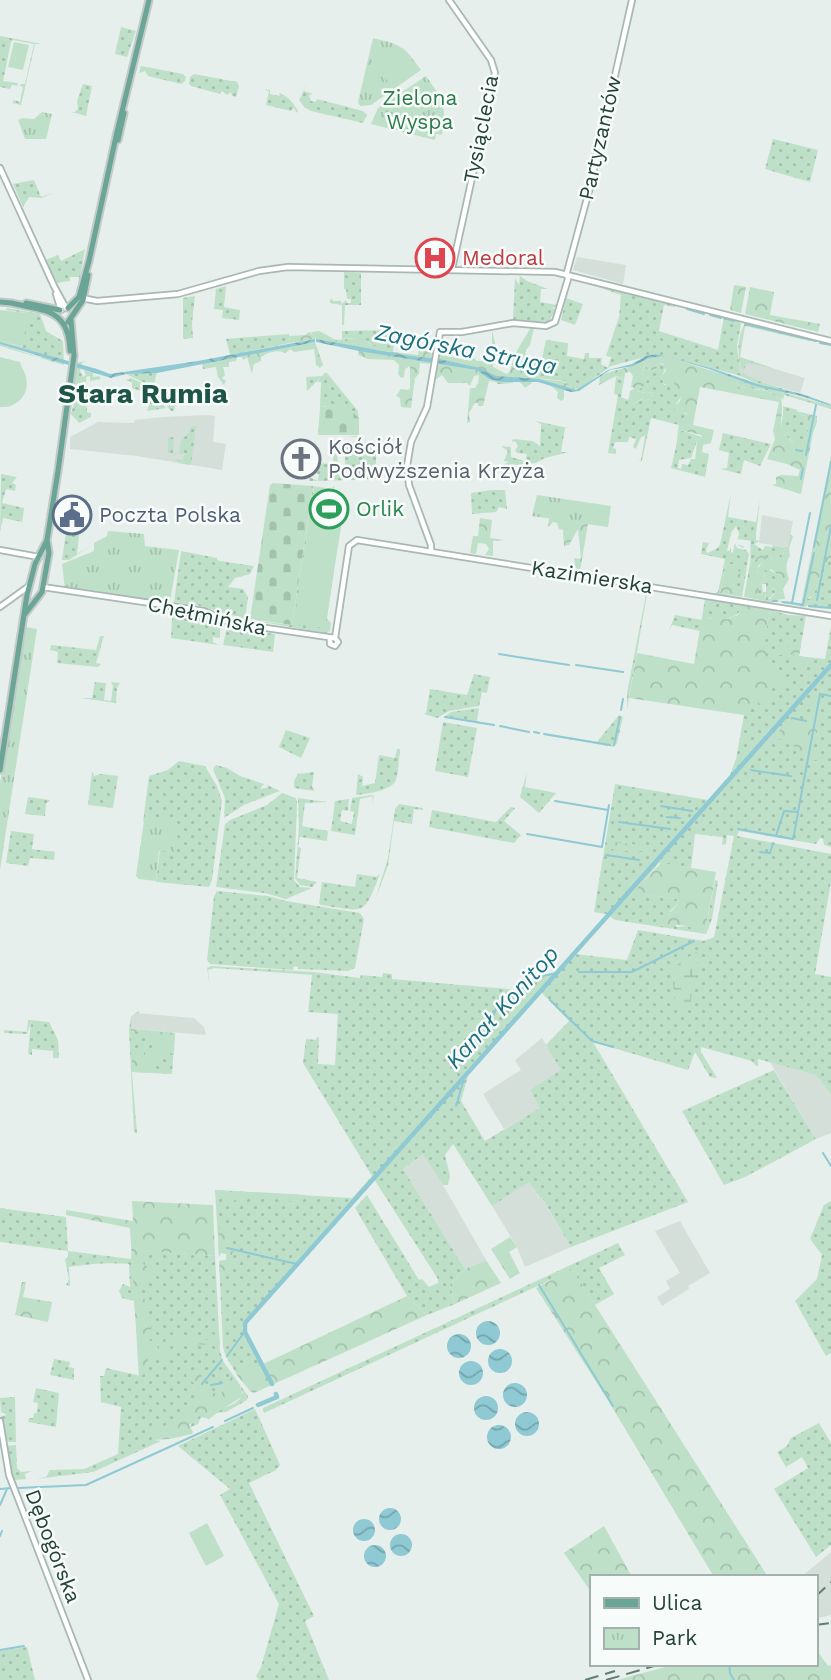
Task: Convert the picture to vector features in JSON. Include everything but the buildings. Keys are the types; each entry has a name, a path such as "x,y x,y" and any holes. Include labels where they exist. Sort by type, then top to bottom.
{"main road":[{"path":"63,312 66,322 72,317 82,298 149,0"},
{"path":"63,312 82,298"},
{"path":"0,302 30,303 72,317"},
{"path":"63,312 70,340 71,372"},
{"path":"24,615 41,592 48,563 47,540 74,346 72,317"},
{"path":"0,770 27,595 35,564 47,540"},
{"path":"39,557 48,563"},
{"path":"27,595 37,596"}],"street":[{"name":"Tysiąclecia","path":"449,0 491,60 495,73 452,269"},
{"name":"Partyzantów","path":"431,552 431,545 408,481 409,448 427,407 440,332 463,332 513,323 542,327 555,322 632,0"},
{"path":"0,168 54,286 63,312"},
{"path":"82,298 97,302 177,294 280,267 541,271 568,275 831,341"},
{"name":"Kazimierska","path":"332,638 349,548 353,541 359,540 831,616"},
{"path":"0,550 39,557"},
{"path":"27,556 35,564"},
{"path":"0,607 29,586"},
{"name":"Chełmińska","path":"43,587 204,611 231,623 332,638"},
{"path":"13,597 27,595"},
{"name":"Dębogórska","path":"0,1421 9,1475 88,1680"}],"shaded area":[{"path":"577,257 626,265 623,284 573,270"},
{"path":"736,357 805,378 800,393 734,374"},
{"path":"215,416 213,442 226,444 222,470 137,456 70,449 70,437 98,422 134,423 135,420"},
{"path":"762,515 793,521 788,547 759,543"},
{"path":"136,1013 194,1018 204,1027 206,1035 130,1029 132,1017"},
{"path":"542,1038 562,1070 541,1108 504,1129 483,1094 521,1070 515,1060"},
{"path":"770,1062 816,1075 831,1095 831,1133 816,1139"},
{"path":"423,1153 486,1260 465,1269 403,1169"},
{"path":"529,1181 571,1247 525,1267 517,1247 492,1206"},
{"path":"680,1221 710,1273 662,1306 657,1297 670,1289 666,1281 680,1273 655,1231"},
{"path":"831,1552 831,1615 817,1618 817,1575 803,1575"}],"green space":[{"path":"121,27 136,31 127,57 115,54"},
{"path":"0,36 42,44 35,44 21,105 12,103 14,100 20,102 23,87 20,86 25,84 34,44 13,40 11,42 3,81 18,83 10,89 0,87"},
{"path":"373,38 402,48 421,70 371,105 360,106 358,102"},
{"path":"14,42 29,45 23,70 8,67"},
{"path":"409,55 419,71 393,89 382,73"},
{"path":"141,66 183,74 185,81 181,84 148,76 145,71 139,73"},
{"path":"194,74 237,82 239,86 236,97 232,96 231,92 227,95 222,91 220,94 191,86 190,77"},
{"name":"Zielona Wyspa","path":"426,76 444,109 442,135 436,134 435,140 371,124 378,108"},
{"path":"83,84 92,86 86,116 74,113 78,109 77,101"},
{"path":"306,84 304,91 313,94 309,95 311,101 315,102 317,99 363,111 367,115 363,123 304,107 299,100"},
{"path":"263,89 270,90 270,94 279,96 280,93 286,96 298,111 297,113 294,108 291,111 266,105 269,91"},
{"path":"42,112 52,114 46,139 25,139 18,120 34,119"},
{"path":"773,139 818,150 810,182 765,169"},
{"path":"34,180 41,197 52,193 42,198 29,197 23,207 13,184"},
{"path":"85,249 78,290 79,277 70,277 70,281 56,283 45,260 58,255 61,261"},
{"path":"344,272 361,273 361,305 345,305 342,325 342,305 330,303 330,300 332,298 333,301 341,301 342,304 346,300 351,303 344,289"},
{"path":"520,276 548,289 541,289 540,302 557,305 556,308 552,307 555,310 549,322 513,320 515,278 519,285"},
{"path":"734,285 746,287 741,313 730,310"},
{"path":"226,286 224,307 240,310 239,320 222,318 223,310 214,309 216,289"},
{"path":"595,286 675,305 664,305 659,331 718,350 724,317 739,320 741,324 737,346 740,372 800,394 656,354 611,366 578,390 564,381 538,378 546,340 568,343 567,356 584,359 585,353 589,353 589,358 602,358 601,364 608,368 611,357 606,356 619,317 621,295"},
{"path":"750,287 774,292 770,315 820,324 818,332 745,314"},
{"path":"195,296 193,338 183,339 183,298"},
{"path":"566,298 583,304 575,325 561,320"},
{"path":"7,308 40,314 46,331 63,341 64,365 0,346 41,358 42,354 0,342 22,347 27,313 6,310"},
{"path":"0,310 27,313 23,347 0,340"},
{"path":"746,322 818,341 745,326 740,357 773,368 747,363 743,371 739,359 738,346"},
{"path":"531,327 534,328 526,350 524,370 534,369 534,361 542,360 538,378 562,381 577,390 564,390 564,399 561,401 557,398 558,392 549,384 534,381 525,388 514,380 513,383 498,384 489,381 483,406 475,403 469,413 470,422 467,423 470,388 475,388 479,375 474,376 470,386 467,383 448,383 442,375 435,380 436,368 432,364 420,363 411,408 401,407 400,398 396,396 401,389 410,388 410,366 405,369 404,377 401,378 398,374 399,365 394,360 368,359 358,355 359,351 355,349 315,337 290,343 289,336 306,335 310,332 313,336 311,332 319,331 336,340 357,338 368,341 370,346 376,346 376,350 418,355 419,347 429,347 432,356 438,357 439,354 466,360 473,357 488,365 486,357 492,351 492,330 495,343 493,367 507,374"},
{"path":"395,330 393,352 375,350 375,346 371,347 368,341 342,339 342,331"},
{"path":"289,334 290,343 230,355 226,339"},
{"path":"315,342 323,365 320,368 316,365 314,349 294,352 290,349 285,353 276,351 267,354 254,364 252,374 247,357 244,360 240,356"},
{"path":"664,356 740,380 736,383 739,387 780,396 783,431 793,442 806,441 808,431 805,416 796,411 817,416 801,494 772,485 776,484 776,477 798,476 800,470 767,459 775,439 773,431 779,402 700,387 693,425 714,430 711,443 703,445 702,452 709,454 708,460 695,460 697,441 701,435 680,430 676,449 679,422 687,415 686,412 678,415 674,412 682,393 674,387 675,382 664,384 664,364 659,363 656,369 649,371 646,365 648,358"},
{"path":"0,357 20,362 27,383 21,399 6,407 0,407"},
{"path":"237,357 236,361 229,362 229,367 223,367 225,375 222,378 226,381 224,385 218,377 216,367 203,369 202,363"},
{"path":"648,358 646,365 649,371 656,369 659,363 666,366 662,376 664,385 675,382 683,394 676,404 687,415 679,425 651,418 642,461 638,460 641,460 645,436 641,437 636,449 633,447 636,439 629,437 628,442 615,442 613,448 616,449 616,454 608,453 618,395 614,394 616,377 624,380 621,397 628,400 629,397 633,404 644,398 644,401 650,399 653,392 637,391 645,385 648,376 642,376 645,364 642,361"},
{"path":"86,361 82,363 80,371 83,377 86,375 84,370 101,379 90,381 90,376 86,377 87,412 91,413 91,417 79,423 71,414 74,403 72,395 71,399 75,363"},
{"path":"642,361 645,364 642,376 648,376 645,385 637,391 653,392 650,399 644,401 643,398 633,404 629,397 630,391 635,388 631,387 633,376 630,372 625,373 624,380 616,376 599,385 600,376"},
{"path":"157,372 154,384 177,398 167,395 177,400 174,411 171,411 151,388 161,391 126,374"},
{"path":"327,373 358,411 359,437 347,436 358,436 336,405 320,407 321,382 317,382"},
{"path":"322,376 307,391 306,377"},
{"path":"131,378 148,386 166,408 147,411 152,395 132,388 132,382 126,380"},
{"path":"740,380 831,406 831,409 784,395 783,400 765,390 739,387 736,383"},
{"path":"345,406 359,418 359,435 318,435 320,407"},
{"path":"783,406 798,410 796,411 805,416 808,431 806,441 795,443 784,434"},
{"path":"535,421 568,428 565,428 561,452 569,452 535,463 488,468 483,466 499,466 509,462 504,461 508,451 501,446 511,447 511,457 525,461 527,454 517,453 515,450 518,446 515,441 512,442 513,439 533,441 540,446 541,424"},
{"path":"196,426 191,465 170,462 181,463 171,459 182,460 185,454 168,453 168,438 174,437 173,453 179,453 181,441 190,433 191,427"},
{"path":"680,430 702,437 697,441 691,458 679,460 678,468 681,469 682,464 688,465 691,459 708,460 705,477 671,468"},
{"path":"723,433 771,444 760,466 744,460 741,474 720,469 727,468 729,453 719,450"},
{"path":"341,442 378,442 376,479 318,481 319,474 310,473 311,463 333,464 334,454 337,454 340,478 350,477 350,473 359,473 356,468 345,468 345,445 340,445"},
{"path":"831,456 831,558 821,569 814,595 806,599 803,595"},
{"path":"1,474 17,477 12,483 16,485 15,491 6,489 2,503 24,508 22,522 3,518 0,532"},
{"path":"270,485 313,486 292,625 250,619"},
{"path":"313,486 332,489 314,487 303,564 334,570 327,619 331,623 330,631 326,633 250,620 292,625"},
{"path":"314,487 332,489 331,501 347,503 325,628 294,624"},
{"path":"505,490 507,509 499,507 496,512 472,514 471,493"},
{"path":"731,493 728,517 756,522 760,500 756,540 760,541 754,544 763,550 765,546 773,545 785,548 782,558 776,555 770,557 772,560 764,567 777,574 778,583 772,588 776,592 768,599 801,604 803,595 809,599 814,595 821,569 831,558 831,609 779,601 770,603 744,598 764,601 766,598 766,584 762,584 763,596 748,594 752,581 756,582 753,586 757,590 760,583 766,580 757,569 766,558 761,555 750,563 751,541 738,539 736,526 731,533 727,551 730,551 731,547 731,553 733,552 735,543 737,548 746,550 749,554 745,581 738,571 739,565 726,564 720,593 742,598 714,594 718,592 725,559 701,554 703,542 709,543 707,553 720,545"},
{"path":"537,495 611,506 608,527 532,516"},
{"path":"480,518 492,520 490,538 504,540 493,541 493,556 485,555 489,549 486,544 478,543 476,554 470,553 473,536 478,536"},
{"path":"549,518 588,524 580,571 576,570 574,558 581,557 578,529 569,545 564,546 563,530 553,522 548,527"},
{"path":"67,524 80,526 77,554 92,545 69,560 62,560"},
{"path":"108,531 144,534 145,546 179,550 170,601 166,603 107,595 105,592 68,587 65,589 62,564 94,551 94,543 107,536"},
{"path":"790,534 793,536 787,564 789,579 783,589 785,599 768,601 776,592 771,585 777,584 777,574 771,569 767,572 762,564 772,560 769,554 772,552 782,558 785,548 777,546 788,547"},
{"path":"181,551 254,566 250,574 235,578 228,587 243,589 248,597 245,619 201,606 174,602"},
{"path":"765,555 766,559 758,566 757,572 764,575 766,580 760,583 757,595 763,596 763,592 766,592 765,601 744,597 750,563"},
{"path":"726,564 739,565 738,571 745,582 734,584 743,591 742,597 720,593"},
{"path":"736,582 744,582 743,591 734,585"},
{"path":"648,589 627,709 627,693"},
{"path":"705,599 742,605 733,617 707,618 703,611"},
{"path":"742,605 770,610 765,637 766,662 767,666 773,667 767,672 787,677 787,686 781,692 777,687 773,687 767,707 761,707 757,699 753,698 750,713 744,715 629,698 637,653 694,664 703,611 707,612 707,618 727,619 738,615"},
{"path":"176,609 202,613 220,622 220,638 213,637 213,642 219,645 171,638 172,619"},
{"path":"770,610 806,616 799,656 825,659 831,626 831,847 824,845 823,839 820,838 816,844 739,831 737,836 831,854 831,882 815,974 831,977 831,1095 816,1075 758,1059 756,1066 752,1061 701,1047 701,1052 717,1078 710,1077 695,1052 688,1070 593,1042 688,1202 571,1247 542,1198 529,1182 492,1206 453,1144 445,1155 450,1176 448,1185 443,1185 423,1154 403,1169 465,1269 450,1285 455,1304 427,1315 407,1296 355,1208 367,1195 419,1280 422,1279 429,1287 438,1283 374,1179 469,1072 461,1101 485,1141 540,1108 530,1090 561,1070 546,1045 569,1021 541,992 575,954 627,960 638,930 704,941 714,937 734,836 727,835 726,844 722,845 723,837 695,834 691,868 659,863 637,890 638,893 677,899 678,904 670,911 676,927 687,926 705,932 715,880 718,881 712,919 706,934 615,920 606,914 594,912 615,784 708,800 730,775 736,759 744,715 750,712"},
{"path":"675,615 702,620 700,631 672,625 668,633"},
{"path":"26,627 37,629 0,870 0,783"},
{"path":"227,627 275,634 273,652 223,645"},
{"path":"100,636 104,636 96,663 101,664 98,667 57,663 58,652 50,650 51,645 96,650"},
{"path":"793,646 800,651 799,656 803,657 800,666 797,665 794,655 790,654 787,658 781,655 770,656 771,651 778,647"},
{"path":"474,674 490,677 487,693 482,692 479,706 449,711 437,718 424,714 430,689 467,695"},
{"path":"95,682 106,683 104,700 111,701 111,682 120,683 116,703 81,698 92,698"},
{"path":"815,702 819,702 821,706 812,753 819,754 822,759 811,759 806,765 805,751 797,750 790,741 778,739 779,731 791,718 811,720 811,708"},
{"path":"479,708 477,721 495,726 444,717 451,712"},
{"path":"619,715 623,717 614,747 544,735 597,742"},
{"path":"443,722 477,728 468,777 435,771"},
{"path":"286,730 310,738 301,758 279,747"},
{"path":"397,749 400,749 400,753 395,782 383,790 356,795 358,774 363,777 362,786 375,783 379,755 395,758"},
{"path":"179,761 205,766 222,801 209,887 156,882 160,850 175,852 143,822 149,776 168,770"},
{"path":"216,765 264,784 260,789 269,787 265,784 280,791 244,805 224,818 225,798 213,769"},
{"path":"92,772 94,776 100,774 128,777 118,776 113,808 88,805"},
{"path":"314,772 312,787 315,791 294,788 298,774"},
{"path":"527,772 525,787 556,793 539,813 520,797"},
{"path":"282,793 296,798 297,803 294,880 300,887 312,888 286,899 265,893 216,887 225,824 267,805"},
{"path":"372,795 374,796 372,805 373,796 360,799 355,835 331,831 335,801 349,799 348,811 342,810 340,821 352,824 352,798"},
{"path":"28,797 50,800 46,804 45,816 25,814"},
{"path":"298,798 327,802 305,803 302,826 328,831 327,841 300,837 297,878 317,882 312,887 300,885 295,878 299,828"},
{"path":"399,804 423,810 414,809 412,824 394,821 388,866 375,900 388,858 395,809"},
{"path":"511,807 515,808 504,821 521,835 514,843 429,827 432,810 496,822"},
{"path":"148,818 176,822 179,825 175,852 159,851 156,881 139,879 136,876 144,821"},
{"path":"11,831 34,834 32,849 55,852 54,860 30,858 28,866 6,863"},
{"path":"609,843 642,845 642,851 619,851 609,847"},
{"path":"613,850 629,854 619,864 608,856"},
{"path":"661,863 716,872 705,932 687,926 667,924 667,916 678,904 677,899 637,893 636,890"},
{"path":"357,874 376,877 380,874 370,898 361,908 347,909 319,903 322,882 355,887"},
{"path":"217,891 268,896 360,913 364,919 355,968 348,971 298,969 294,966 293,970 210,964 207,960 214,896"},
{"path":"696,952 698,961 690,1006 683,1010 675,1001 672,972 678,964"},
{"path":"211,966 313,972 360,978 361,975 382,977 383,973 392,974 392,979 518,990 537,976 554,975 244,1322 242,1328 261,1365 238,1376 223,1347 219,1261 226,1260 226,1254 221,1253 219,1257 215,1190 352,1198 372,1176 303,1063 306,1039 316,1040 319,1037 318,1064 335,1065 338,1014 308,1012 312,975 214,968 208,970 210,986 207,968"},
{"path":"140,1012 132,1017 131,1029 175,1033 172,1074 132,1072 137,1134 134,1132 129,1030 131,1017"},
{"path":"18,1019 49,1022 58,1040 59,1058 53,1058 53,1051 32,1049 32,1055 28,1054 31,1022 27,1034 4,1033 4,1030 27,1032 28,1020"},
{"path":"130,1029 175,1033 174,1055 166,1051 157,1052 173,1057 173,1060 158,1058 152,1054 156,1047 150,1041 149,1031 133,1032 135,1036 132,1039"},
{"path":"144,1052 144,1056 156,1059 154,1073 132,1072 132,1056"},
{"path":"774,1070 816,1139 745,1177 724,1185 682,1111"},
{"path":"215,1190 307,1195 298,1203 250,1194 244,1200 239,1197 232,1203 229,1198 217,1198"},
{"path":"132,1201 213,1205 215,1256 148,1251 143,1264 152,1269 152,1272 141,1271 147,1278 141,1287 136,1285 136,1290 142,1292 146,1304 147,1325 152,1324 149,1340 156,1344 159,1350 170,1353 163,1363 158,1359 156,1361 148,1358 148,1369 139,1379 130,1228 66,1215 66,1210 133,1221"},
{"path":"831,1201 831,1353 826,1356 795,1301 817,1279 822,1255 810,1239 824,1205"},
{"path":"0,1208 66,1217 68,1251 0,1242"},
{"path":"222,1221 232,1226 229,1230 233,1237 226,1248 234,1252 232,1269 224,1275 220,1273 219,1261 226,1260 226,1254 221,1253 219,1257 218,1247"},
{"path":"510,1237 517,1247 509,1252 520,1273 510,1279 491,1249"},
{"path":"618,1243 625,1255 599,1268 614,1294 595,1305 572,1270 264,1413 263,1408"},
{"path":"143,1250 215,1256 220,1351 223,1361 248,1396 247,1400 209,1419 201,1417 198,1424 189,1428 198,1415 206,1418 211,1410 238,1401 243,1393 240,1386 154,1440 161,1441 93,1472 36,1479 46,1477 50,1470 84,1469 118,1454 121,1407 101,1402 100,1376 104,1376 106,1368 141,1376 134,1301 122,1298 119,1291 123,1284 130,1287 129,1264 69,1267 70,1286 66,1285 69,1279 65,1259 68,1257 68,1251 131,1259 132,1252"},
{"path":"486,1260 501,1283 455,1304 450,1285 465,1269"},
{"path":"572,1269 767,1575 713,1575 609,1402 536,1288"},
{"path":"22,1282 26,1282 23,1297 52,1302 48,1322 15,1315"},
{"path":"407,1296 427,1315 254,1393 236,1374 247,1365 261,1365"},
{"path":"175,1334 183,1338 209,1340 212,1334 219,1335 220,1344 216,1346 165,1341 167,1336"},
{"path":"54,1359 70,1362 69,1367 74,1368 74,1380 50,1375"},
{"path":"187,1372 191,1375 201,1374 209,1388 218,1395 222,1395 222,1388 230,1375 240,1386 243,1396 218,1412 211,1410 206,1418 198,1416 195,1422 189,1425 192,1434 152,1440 151,1432 168,1424 178,1423 187,1413 186,1409 191,1407 199,1388 186,1376"},
{"path":"36,1388 59,1393 56,1427 28,1422 34,1413 37,1413 38,1403 33,1402"},
{"path":"15,1397 16,1442 9,1442 4,1438 1,1416 7,1415 1,1412 0,1398"},
{"path":"255,1409 280,1465 276,1470 249,1483 314,1616 305,1621 329,1680 259,1680 256,1676 279,1604 220,1495 230,1489 178,1446"},
{"path":"819,1423 831,1443 831,1545 816,1557 774,1489 808,1468 802,1457 786,1467 777,1452 787,1446 791,1438"},
{"path":"16,1445 17,1468 21,1472 32,1471 25,1474 26,1479 14,1480 9,1470 6,1446"},
{"path":"207,1523 224,1556 206,1566 189,1533"},
{"path":"604,1526 631,1575 590,1575 590,1591 564,1553"},
{"path":"27,1647 35,1680 0,1680 0,1651"},
{"path":"817,1650 827,1665 831,1666 831,1680 617,1680 669,1666 817,1666"}],"water":[{"path":"315,339 315,342 157,373 126,374 111,378 0,344 110,374"},
{"path":"316,339 439,359 480,368 496,376 539,379 576,390 608,370 632,364 646,356 664,356 610,370 579,391 571,392 538,382 502,382 489,379 477,370 359,351 316,342"},
{"path":"665,356 761,385 802,394 831,406 755,386"},
{"path":"483,1321 493,1321 500,1328 500,1338 493,1345 483,1345 476,1338 476,1328"},
{"path":"454,1334 464,1334 471,1341 471,1351 464,1358 454,1358 447,1351 447,1341"},
{"path":"495,1349 505,1349 512,1356 512,1366 505,1373 495,1373 488,1366 488,1356"},
{"path":"466,1361 476,1361 483,1368 483,1378 476,1385 466,1385 459,1378 459,1368"},
{"path":"510,1383 520,1383 527,1390 527,1400 520,1407 510,1407 503,1400 503,1390"},
{"path":"481,1396 491,1396 498,1403 498,1413 491,1420 481,1420 474,1413 474,1403"},
{"path":"522,1412 532,1412 539,1419 539,1429 532,1436 522,1436 515,1429 515,1419"},
{"path":"494,1425 504,1425 511,1432 511,1442 504,1449 494,1449 487,1442 487,1432"},
{"path":"390,1508 398,1511 401,1519 398,1527 390,1530 382,1527 379,1519 382,1511"},
{"path":"364,1519 372,1522 375,1530 372,1538 364,1541 356,1538 353,1530 356,1522"},
{"path":"401,1534 409,1537 412,1545 409,1553 401,1556 393,1553 390,1545 393,1537"},
{"path":"375,1545 383,1548 386,1556 383,1564 375,1567 367,1564 364,1556 367,1548"}],"waterway":[{"path":"687,309 704,314"},
{"path":"710,315 721,318"},
{"path":"724,318 734,321"},
{"path":"745,324 816,341"},
{"path":"820,343 831,345"},
{"path":"806,455 816,405"},
{"path":"796,450 802,451"},
{"path":"814,547 831,462"},
{"path":"801,479 803,468"},
{"path":"810,513 792,603 803,605 814,553"},
{"path":"817,600 831,526"},
{"path":"783,602 792,603"},
{"path":"809,606 831,608"},
{"path":"499,654 569,665"},
{"path":"576,665 623,672"},
{"name":"Kanał Konitop","path":"272,1384 245,1332 245,1323 831,665"},
{"path":"776,836 784,811 798,812 820,694 831,696"},
{"path":"621,710 623,699"},
{"path":"445,717 494,725"},
{"path":"614,745 620,717"},
{"path":"792,718 806,721"},
{"path":"500,726 529,732"},
{"path":"534,732 539,733"},
{"path":"544,734 610,745"},
{"path":"751,770 791,776"},
{"path":"555,801 608,810"},
{"path":"527,834 602,847 609,805"},
{"path":"661,806 692,811"},
{"path":"738,829 793,839 798,813"},
{"path":"667,817 680,818"},
{"path":"619,822 670,829"},
{"path":"760,852 770,853 773,843"},
{"path":"606,855 639,860"},
{"path":"579,972 632,972 694,941"},
{"path":"482,1042 497,1007 537,977 557,973"},
{"path":"550,1000 592,1041 613,1047"},
{"path":"456,1106 464,1079"},
{"path":"823,1153 831,1166"},
{"path":"227,1248 297,1264"},
{"path":"539,1285 613,1406"},
{"path":"227,1356 243,1334"},
{"path":"202,1384 222,1360"},
{"path":"211,1385 222,1383"},
{"path":"258,1405 277,1397 276,1394"},
{"path":"225,1421 253,1408"},
{"path":"18,1488 86,1485 213,1427"},
{"path":"0,1489 11,1488"},
{"path":"0,1505 7,1489"},
{"path":"0,1536 2,1531"},
{"path":"0,1650 24,1646"},
{"path":"729,1666 734,1680"}],"railway":[{"path":"817,1595 831,1582"},
{"path":"817,1625 831,1623"},
{"path":"606,1680 654,1666"},
{"path":"585,1680 615,1671"}],"place":[{"name":"Medoral","path":"435,258"},
{"name":"Kościół Podwyższenia Krzyża","path":"301,459"},
{"name":"Orlik","path":"329,509"},
{"name":"Poczta Polska","path":"72,515"}],"district":[{"name":"Stara Rumia","path":"143,393"}],"water label":[{"name":"Zagórska Struga","path":"466,349"}]}
